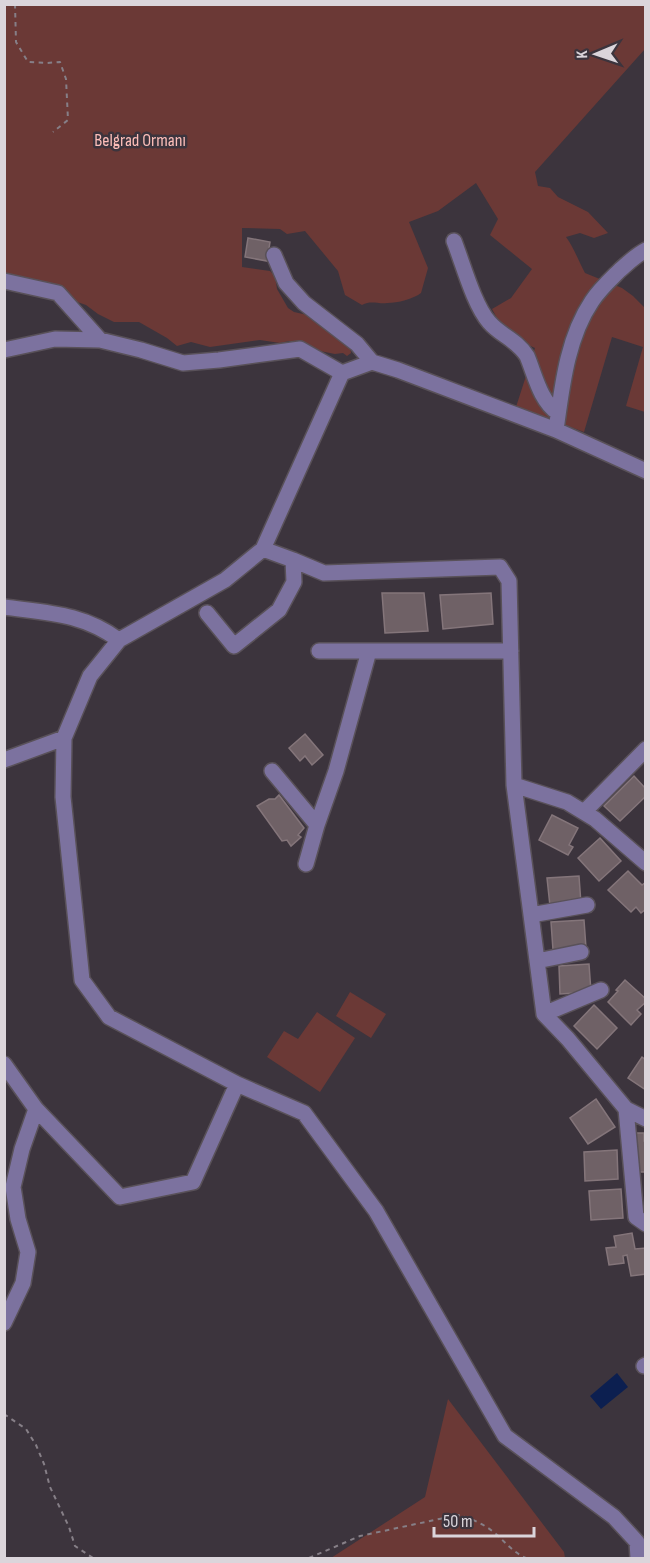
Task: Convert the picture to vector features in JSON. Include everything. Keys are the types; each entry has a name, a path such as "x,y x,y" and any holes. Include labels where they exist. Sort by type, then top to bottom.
{"street":[{"path":"454,242 484,315 496,329 523,350 544,399 558,413"},
{"path":"556,430 569,358 583,317 603,287 633,258 645,250"},
{"path":"274,255 286,283 304,303 357,344 372,362 556,430 645,471"},
{"path":"4,281 58,293 100,340"},
{"path":"4,350 55,339 100,340 183,363 300,349 342,373"},
{"path":"372,362 342,373 263,549 225,580 119,640 90,676 64,738 63,797 82,980 109,1017 237,1084 304,1113 376,1211 505,1436 614,1517 637,1542 638,1558"},
{"path":"263,549 324,573 500,567 509,580 514,785 544,1014 568,1039 626,1109 644,1117"},
{"path":"207,613 234,646 279,610 294,582 293,560"},
{"path":"4,607 74,617 119,640"},
{"path":"319,651 511,651"},
{"path":"306,864 336,771 369,651"},
{"path":"4,760 64,738"},
{"path":"584,812 645,749"},
{"path":"272,771 317,825"},
{"path":"514,785 567,802 584,812 645,863"},
{"path":"531,915 587,905"},
{"path":"537,961 581,952"},
{"path":"544,1014 601,990"},
{"path":"4,1064 36,1109 120,1197 193,1182 237,1084"},
{"path":"4,1323 23,1283 28,1252 18,1219 13,1187 21,1149 36,1109"},
{"path":"626,1109 636,1217 645,1224"}],"path":[{"path":"15,4 15,42 28,62 60,62 66,79 68,120 53,132"},
{"path":"4,1414 26,1429 36,1445 50,1487 69,1527 75,1546 93,1558"},
{"path":"309,1558 360,1536 458,1515 472,1518 484,1525 514,1551 526,1558"}],"green space":[{"name":"Belgrad Ormanı","path":"4,5 645,5 645,49 535,172 538,186 550,188 558,197 588,212 608,233 594,238 580,233 566,237 585,273 622,288 645,308 645,412 626,406 643,347 612,337 584,432 516,407 535,348 506,335 492,309 511,298 532,269 490,235 498,219 476,183 438,211 409,222 428,268 421,293 391,303 371,302 362,305 345,295 338,271 305,231 287,234 280,229 242,228 242,267 270,271 275,276 277,289 288,308 294,312 312,316 350,347 351,353 347,356 343,353 335,354 315,350 289,341 280,343 260,340 210,347 191,342 177,346 139,322 114,322 86,305 5,277"},
{"path":"350,992 386,1014 371,1038 336,1016"},
{"path":"317,1012 355,1038 320,1092 267,1057 284,1031 298,1039"},
{"path":"448,1399 564,1552 565,1558 331,1558 425,1497"}],"water":[{"path":"617,1373 628,1387 601,1409 590,1396"}],"building":[{"path":"248,238 270,242 267,261 245,257"},
{"path":"382,593 424,593 428,631 385,633"},
{"path":"491,593 493,624 443,629 440,595"},
{"path":"305,734 323,755 312,765 305,756 300,761 289,748"},
{"path":"634,776 646,789 646,796 620,821 604,806"},
{"path":"279,795 304,828 298,835 301,837 291,846 287,840 282,841 257,806"},
{"path":"552,815 578,828 569,845 573,847 568,855 539,840"},
{"path":"600,838 621,861 599,881 578,858"},
{"path":"628,871 642,885 646,882 646,909 641,913 636,907 631,912 608,890"},
{"path":"579,876 581,904 550,906 547,878"},
{"path":"584,920 586,948 553,950 551,922"},
{"path":"589,964 591,992 560,994 559,966"},
{"path":"625,980 646,999 646,1002 637,1010 641,1014 631,1025 608,1002"},
{"path":"594,1005 617,1028 597,1049 574,1026"},
{"path":"642,1057 646,1060 646,1090 628,1078"},
{"path":"596,1099 615,1127 588,1144 570,1118"},
{"path":"632,1133 644,1133 646,1172 636,1172"},
{"path":"617,1150 618,1179 585,1181 584,1152"},
{"path":"621,1189 623,1218 591,1220 589,1191"},
{"path":"632,1233 635,1249 646,1248 646,1274 631,1276 627,1255 623,1256 624,1263 609,1265 606,1248 616,1247 614,1236"}]}
